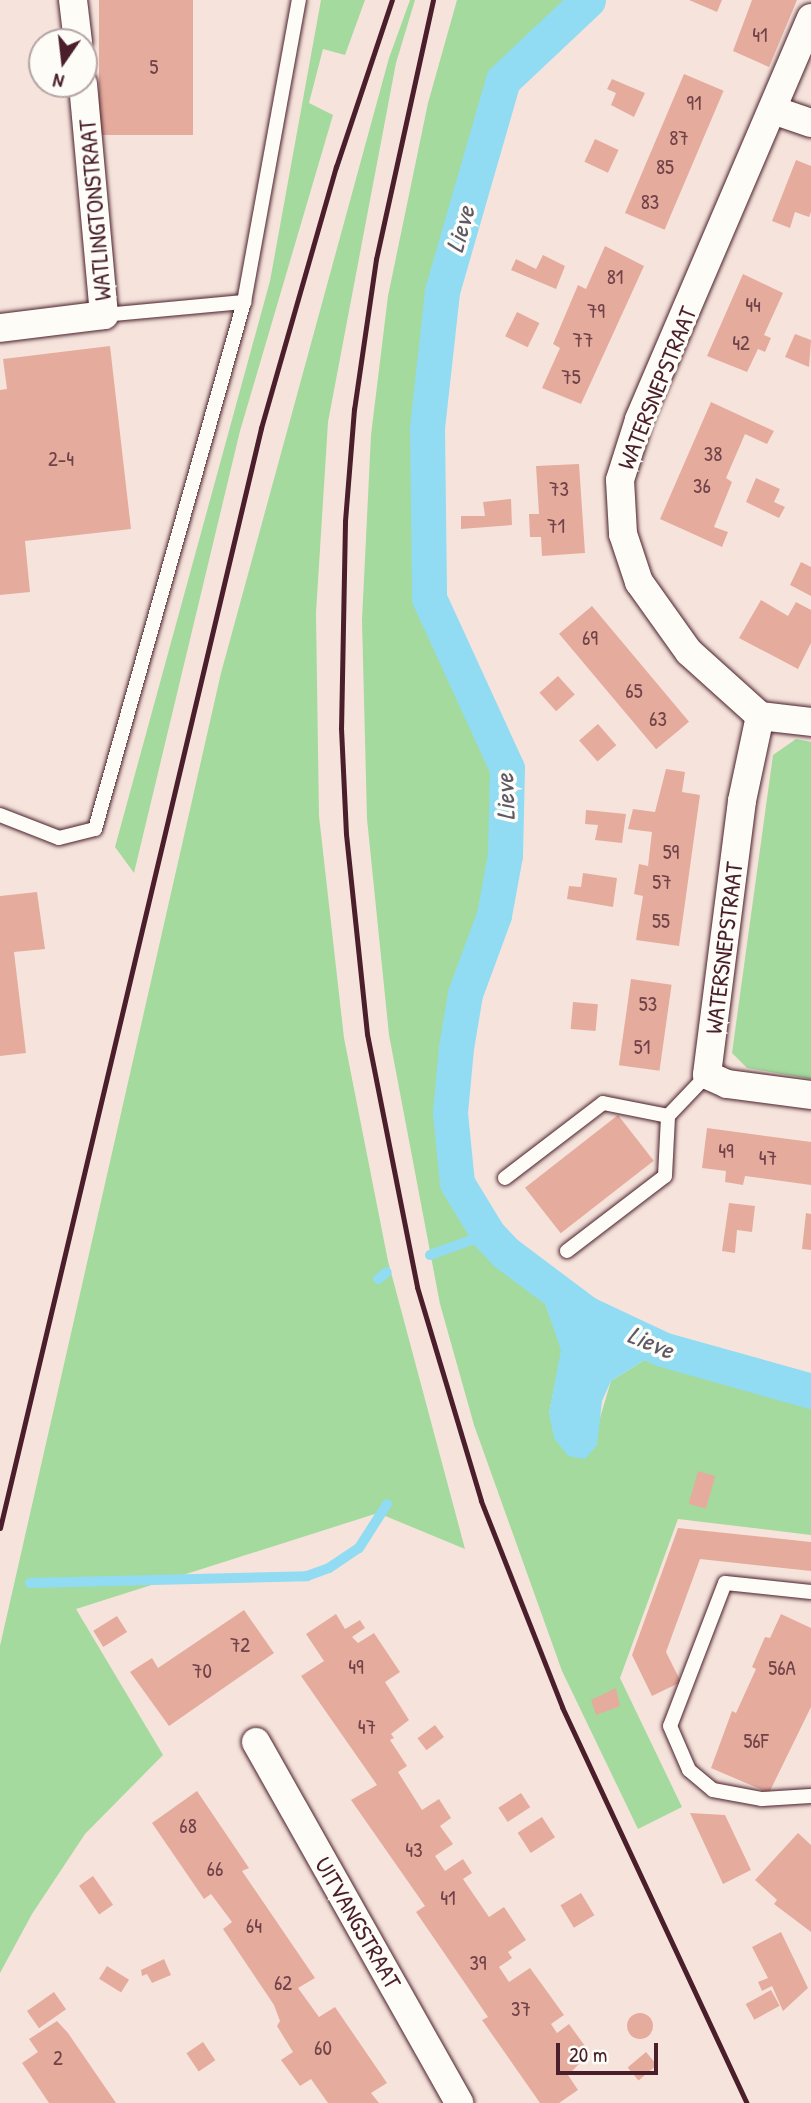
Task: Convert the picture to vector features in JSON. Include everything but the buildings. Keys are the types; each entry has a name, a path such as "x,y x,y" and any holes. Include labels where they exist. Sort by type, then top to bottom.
{"street":[{"path":"74,0 77,28"},
{"name":"WATERSNEPSTRAAT","path":"707,1075 742,801 760,716 689,652 639,582 623,534 620,480 639,420 811,18"},
{"name":"WATLINGTONSTRAAT","path":"0,328 104,315 84,98"},
{"path":"773,110 811,123"},
{"path":"760,716 811,722"},
{"path":"707,1075 727,1084 811,1095"},
{"name":"UITVANGSTRAAT","path":"256,1742 459,2103"}],"lane":[{"path":"0,816 59,838 95,829 244,302 299,0"},
{"path":"104,315 244,302"},
{"path":"567,1251 665,1176 668,1116 707,1075"},
{"path":"505,1178 603,1103 668,1116"},
{"path":"811,1592 725,1583 670,1726 689,1770 713,1790 762,1799 811,1796"}],"green space":[{"path":"321,0 365,0 345,55 323,49 309,103 333,115 240,431 134,873 115,847 270,281"},
{"path":"410,0 415,0 396,63 328,422 316,613 319,816 344,1038 388,1261 465,1549 378,1513 76,1609 163,1755 85,1834 32,1914 0,1973 0,1646 221,673 389,58"},
{"path":"457,0 588,0 503,80 442,292 427,427 429,598 507,768 505,855 494,915 465,994 456,1048 450,1113 457,1182 488,1234 547,1285 542,1295 562,1350 549,1413 599,1421 611,1381 662,1349 811,1391 811,1535 678,1519 620,1678 682,1807 638,1829 562,1671 474,1425 440,1304 389,1035 367,819 362,620 371,435 388,296 428,103"},
{"path":"796,739 811,742 811,1079 747,1068 732,1053 773,755"}],"water":[{"path":"547,1285 586,1315 662,1349 611,1381 602,1401 597,1445 585,1459 568,1456 554,1438 549,1413 561,1350 542,1295"}],"waterway":[{"name":"Lieve","path":"588,0 503,80 442,292 427,427 429,598 507,768 505,855 494,915 465,994 456,1048 450,1113 457,1183 488,1234 506,1253 586,1313 662,1349 811,1391"},
{"path":"430,1255 488,1234"},
{"path":"378,1279 387,1272"},
{"path":"30,1583 307,1576 329,1568 359,1548 387,1504"}],"railway":[{"path":"0,1528 261,428 336,167 392,0"},
{"path":"433,0 376,259 354,409 345,522 341,728 346,834 367,1034 417,1287 481,1501 562,1707 747,2103"}]}
